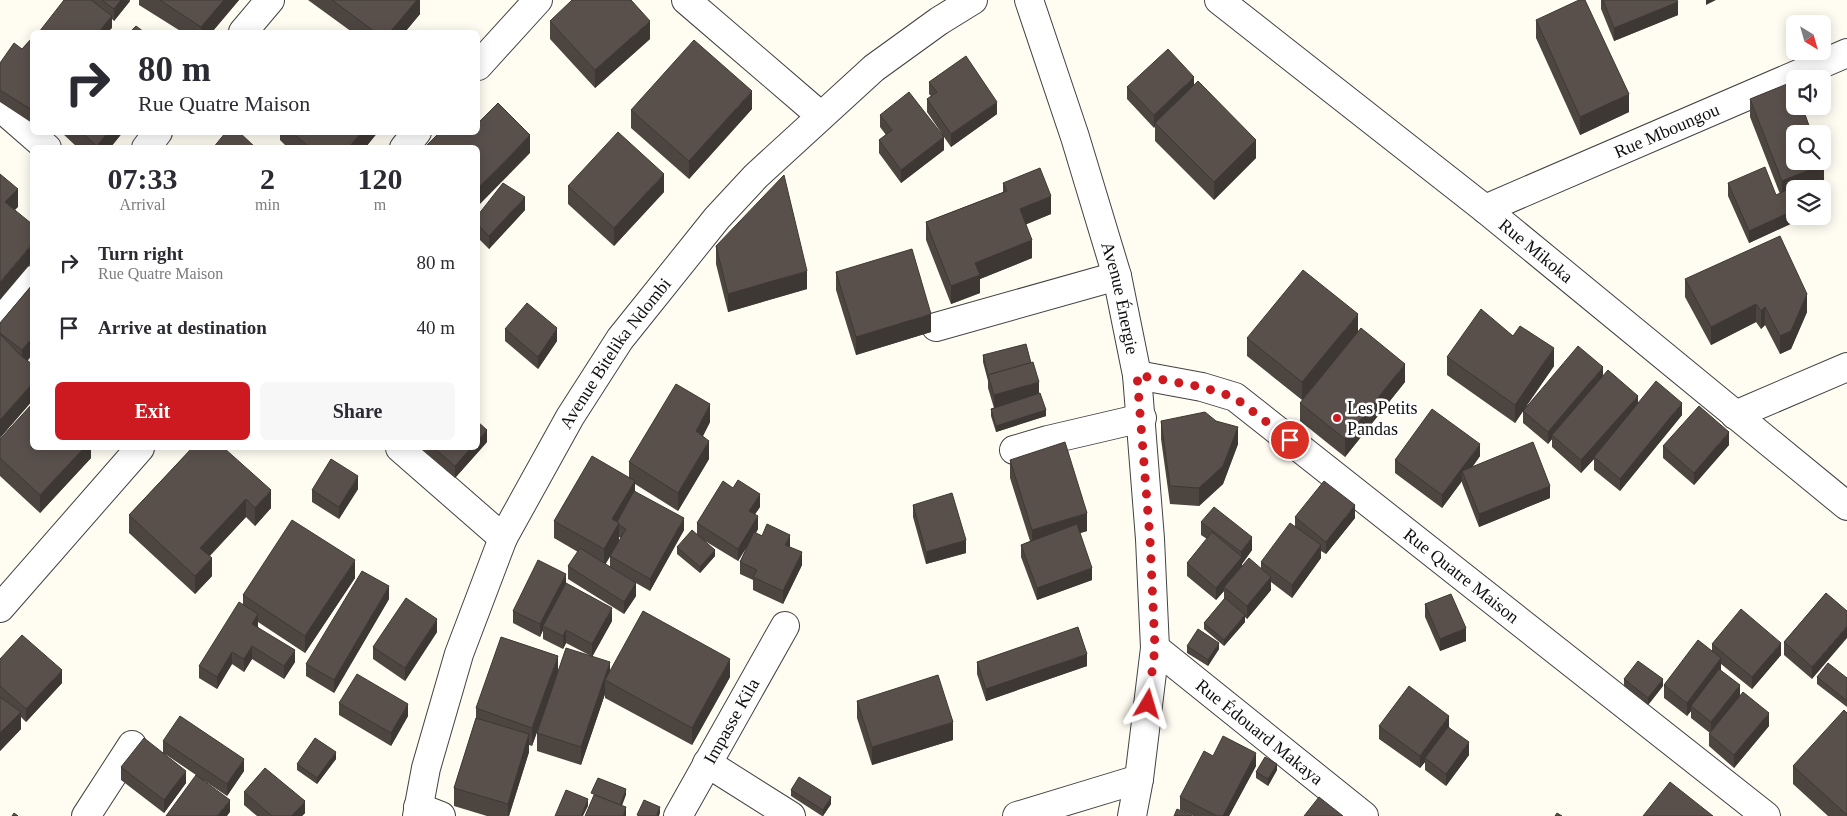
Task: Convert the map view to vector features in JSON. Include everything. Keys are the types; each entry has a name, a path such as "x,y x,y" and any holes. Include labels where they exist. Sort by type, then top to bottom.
{"street":[{"path":"245,30 270,0"},
{"path":"480,64 538,0"},
{"path":"686,0 821,116"},
{"name":"Avenue Bitelika Ndombi","path":"425,813 426,768 459,654 503,538 570,417 620,339 717,218 756,176 874,68 939,21 973,0"},
{"name":"Avenue Énergie","path":"1030,0 1075,137 1116,276 1137,375 1142,418 1150,539 1155,648 1139,779 1132,816"},
{"name":"Rue Mikoka","path":"1219,0 1485,209 1847,506"},
{"name":"Rue Mboungou","path":"1485,209 1847,53"},
{"path":"0,107 30,133"},
{"path":"32,135 44,145"},
{"path":"407,145 415,135"},
{"path":"936,327 1116,276"},
{"path":"0,318 30,282"},
{"path":"1735,415 1847,367"},
{"name":"Rue Quatre Maison","path":"1137,375 1202,387 1234,397 1766,816"},
{"path":"1014,450 1142,418"},
{"path":"0,608 138,450"},
{"path":"402,450 503,538"},
{"name":"Impasse Kila","path":"678,816 784,626"},
{"name":"Rue Édouard Makaya","path":"1155,648 1364,816"},
{"path":"86,816 132,745"},
{"path":"707,763 791,816"},
{"path":"1016,816 1139,779"}],"building":[{"path":"64,0 91,0 112,16 100,30 41,30"},
{"path":"102,0 121,0 114,9"},
{"path":"160,0 224,0 201,27"},
{"path":"332,0 417,0 392,30 372,30"},
{"path":"572,0 631,0 650,21 595,70 550,21"},
{"path":"1579,0 1585,0 1629,94 1580,117 1536,20"},
{"path":"1603,0 1677,0 1678,2 1614,28"},
{"path":"136,26 141,30 132,30"},
{"path":"30,40 30,109 0,90 0,63 14,43 22,49"},
{"path":"694,40 752,91 689,161 631,110"},
{"path":"1168,49 1194,77 1154,115 1127,87"},
{"path":"966,56 997,102 951,134 927,99 937,92 929,82"},
{"path":"1198,81 1256,140 1214,182 1155,123"},
{"path":"1786,84 1786,115 1805,115 1809,125 1786,125 1786,170 1809,170 1782,181 1750,99"},
{"path":"909,92 944,137 901,170 879,140 892,130 880,115"},
{"path":"498,103 530,135 480,186 480,145 427,145 437,135 480,135 480,121"},
{"path":"618,132 664,174 614,228 568,186"},
{"path":"84,135 106,135 96,145"},
{"path":"224,135 242,135 253,145 215,145"},
{"path":"295,135 359,135 351,145 307,145"},
{"path":"1765,167 1776,195 1786,190 1786,214 1749,231 1728,183"},
{"path":"1040,168 1051,196 1020,209 1032,240 975,263 980,275 951,286 926,222 1007,191 1003,183"},
{"path":"0,174 18,189 5,202 30,222 30,246 0,282"},
{"path":"784,175 807,271 728,294 716,246"},
{"path":"503,183 525,197 489,236 480,227 480,212"},
{"path":"1780,236 1807,294 1791,331 1780,336 1765,307 1761,311 1756,304 1711,327 1685,279"},
{"path":"912,249 931,314 856,337 836,272"},
{"path":"1303,270 1358,314 1302,382 1247,338"},
{"path":"30,287 30,340 22,350 0,333 0,323"},
{"path":"527,303 557,328 538,357 505,329"},
{"path":"1481,309 1513,336 1520,326 1554,348 1515,405 1447,357"},
{"path":"1361,328 1405,364 1345,439 1300,403"},
{"path":"0,334 30,362 30,386 0,420"},
{"path":"1026,344 1031,363 988,375 983,355"},
{"path":"1578,346 1603,367 1548,432 1523,411"},
{"path":"1033,362 1039,382 994,395 988,375"},
{"path":"1608,370 1638,396 1581,460 1552,435"},
{"path":"1656,381 1682,403 1620,479 1594,457"},
{"path":"676,384 710,404 696,431 709,441 678,493 629,462"},
{"path":"1040,393 1046,410 996,426 991,409"},
{"path":"30,406 30,450 82,450 40,495 0,458 0,439"},
{"path":"1699,406 1729,432 1694,473 1663,446"},
{"path":"1432,409 1480,444 1442,495 1395,460"},
{"path":"1205,412 1216,421 1238,427 1223,466 1199,488 1170,486 1161,421"},
{"path":"480,424 487,430 480,438"},
{"path":"1065,442 1087,513 1032,530 1010,460"},
{"path":"1533,442 1550,486 1479,514 1462,471"},
{"path":"190,450 226,450 271,490 255,508 246,499 200,548 212,558 195,576 129,515"},
{"path":"436,450 469,450 455,466"},
{"path":"592,456 635,481 612,519 619,523 604,549 554,521"},
{"path":"331,459 358,476 339,507 312,490"},
{"path":"738,480 760,494 749,511 758,516 738,549 697,523 723,481 733,488"},
{"path":"1324,481 1355,505 1326,542 1295,517"},
{"path":"634,491 684,518 650,579 610,556 626,529 617,522"},
{"path":"952,493 966,540 926,552 913,505"},
{"path":"1214,507 1252,537 1241,552 1201,522"},
{"path":"292,520 355,560 305,636 243,595"},
{"path":"1290,523 1321,545 1292,585 1261,562"},
{"path":"767,524 790,535 785,545 802,552 783,591 753,577 757,570 740,562 754,532 762,536"},
{"path":"1077,524 1092,568 1037,588 1021,545"},
{"path":"692,530 715,550 700,567 677,547"},
{"path":"1212,532 1242,557 1216,588 1187,563"},
{"path":"580,548 636,583 624,602 568,566"},
{"path":"1249,558 1271,577 1247,606 1224,587"},
{"path":"538,560 566,574 540,624 513,611"},
{"path":"362,571 389,586 334,680 306,664"},
{"path":"566,583 612,608 592,644 566,630 563,636 543,626"},
{"path":"1826,593 1847,611 1847,626 1812,667 1784,642"},
{"path":"1451,594 1466,628 1440,639 1425,604"},
{"path":"406,598 437,619 405,668 373,647"},
{"path":"1225,598 1245,615 1224,640 1204,623"},
{"path":"239,602 258,614 252,624 295,650 284,666 252,646 244,659 232,652 217,677 199,666"},
{"path":"1741,609 1781,643 1752,677 1712,644"},
{"path":"643,611 730,659 692,728 605,680"},
{"path":"1078,627 1087,654 986,689 977,662"},
{"path":"1198,629 1219,643 1208,660 1187,646"},
{"path":"22,635 62,670 26,709 0,686 0,659"},
{"path":"501,637 558,656 532,728 476,708"},
{"path":"1698,640 1721,658 1687,703 1664,685"},
{"path":"566,648 610,662 581,747 537,733"},
{"path":"1638,661 1663,679 1648,698 1624,679"},
{"path":"1828,663 1847,678 1847,701 1817,677"},
{"path":"1719,669 1740,685 1711,722 1691,706"},
{"path":"357,674 408,704 391,733 339,703"},
{"path":"938,675 953,722 872,747 857,701"},
{"path":"1409,686 1449,716 1420,756 1379,726"},
{"path":"1743,692 1769,713 1734,755 1709,734"},
{"path":"0,697 21,712 0,733"},
{"path":"1844,710 1847,713 1847,815 1793,766"},
{"path":"180,716 244,759 227,784 163,741"},
{"path":"476,718 529,734 508,804 454,788"},
{"path":"1448,727 1469,742 1446,774 1425,758"},
{"path":"1223,736 1256,753 1223,816 1217,816 1180,797 1204,751 1213,756"},
{"path":"144,738 186,771 164,800 121,767"},
{"path":"315,738 336,752 317,778 297,764"},
{"path":"1265,757 1277,764 1268,779 1256,772"},
{"path":"265,768 305,801 292,816 272,816 244,792"},
{"path":"196,775 230,800 217,816 166,816"},
{"path":"799,777 831,797 823,810 791,790"},
{"path":"598,778 626,789 620,805 591,793"},
{"path":"1670,782 1713,816 1643,816"},
{"path":"566,790 588,799 581,816 555,816"},
{"path":"594,795 626,807 623,816 585,816"},
{"path":"1319,797 1343,816 1304,816"},
{"path":"644,800 660,807 656,816 637,815"},
{"path":"1177,809 1192,816 1174,816"}],"place":[{"name":"Les Petits Pandas","path":"1337,418"}],"route":[{"path":"1148,704 1155,648 1150,539 1142,418 1137,375 1202,387 1234,397 1290,440"}]}
